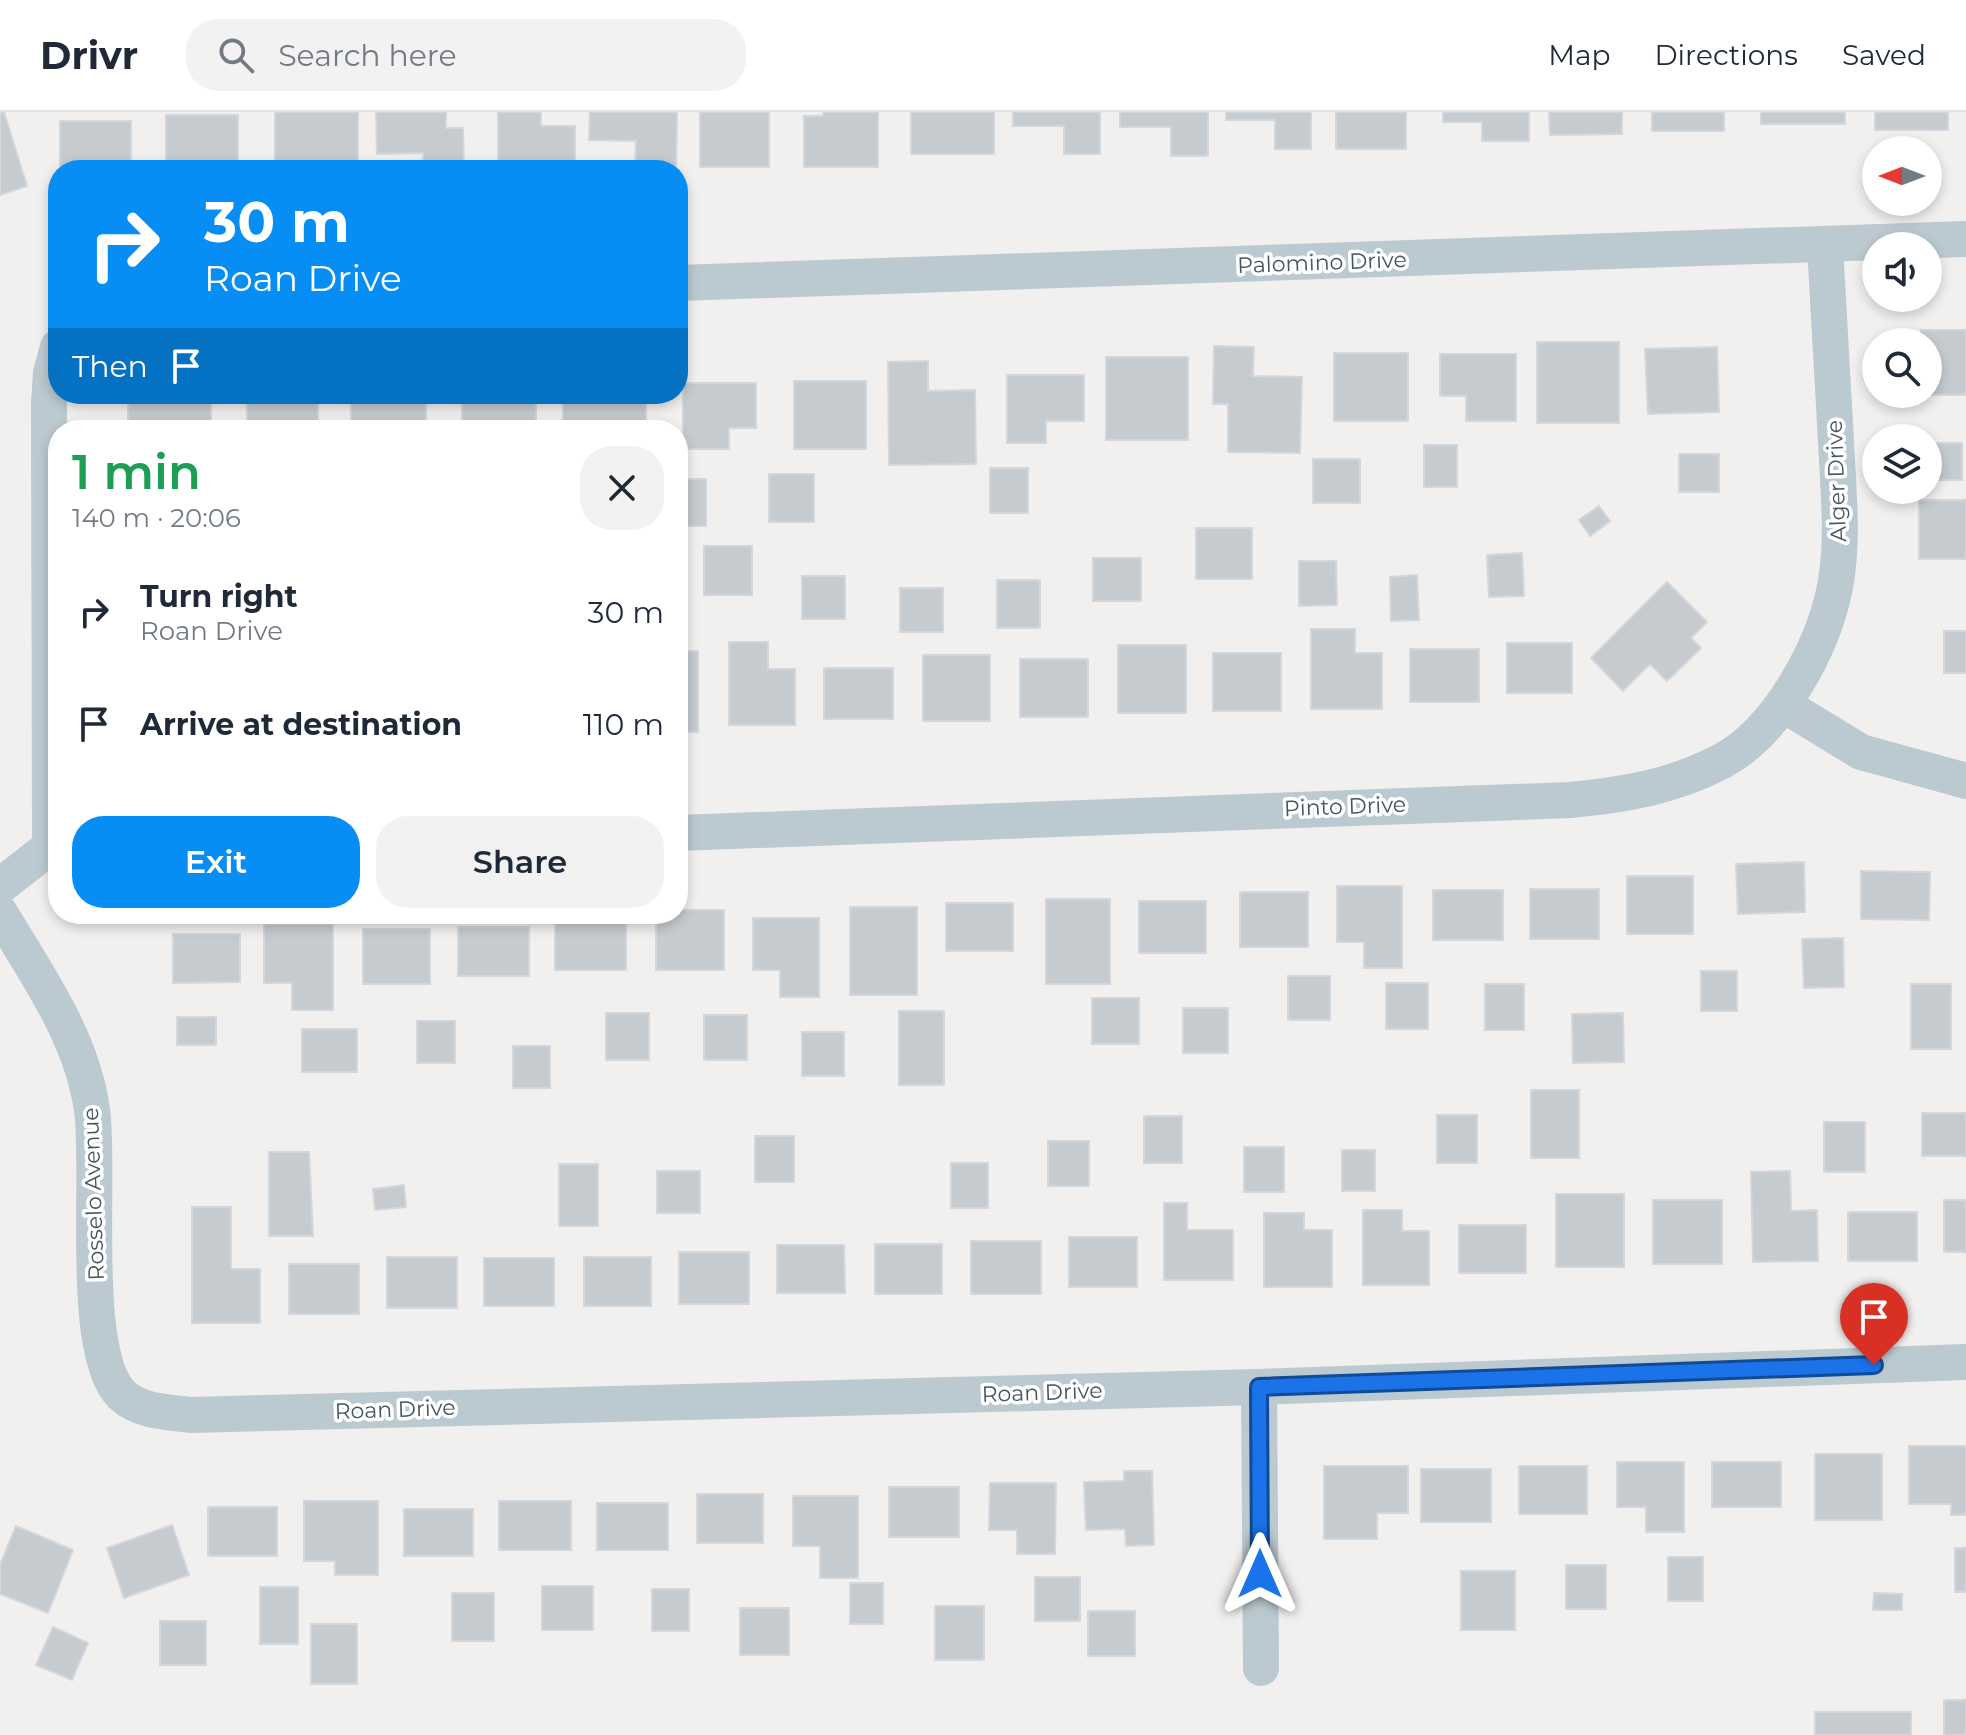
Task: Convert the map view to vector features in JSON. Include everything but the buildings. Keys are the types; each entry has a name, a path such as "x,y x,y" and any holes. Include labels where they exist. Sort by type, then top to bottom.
{"street":[{"name":"Palomino Drive","path":"688,283 1966,239"},
{"name":"Alger Drive","path":"1784,705 1818,636 1835,588 1841,526 1825,246"},
{"path":"1784,705 1861,752 1966,781"},
{"name":"Pinto Drive","path":"688,833 1570,800 1631,794 1682,779 1724,760 1756,737 1784,705"},
{"path":"0,886 48,851"},
{"name":"Rosselo Avenue","path":"0,913 64,1021 84,1072 92,1110 98,1338 105,1366 122,1395"},
{"name":"Roan Drive","path":"122,1395 150,1410 191,1415 1259,1387 1966,1362"},
{"path":"1259,1387 1261,1668"}],"route":[{"path":"1260,1574 1259,1387 1874,1365"}]}
